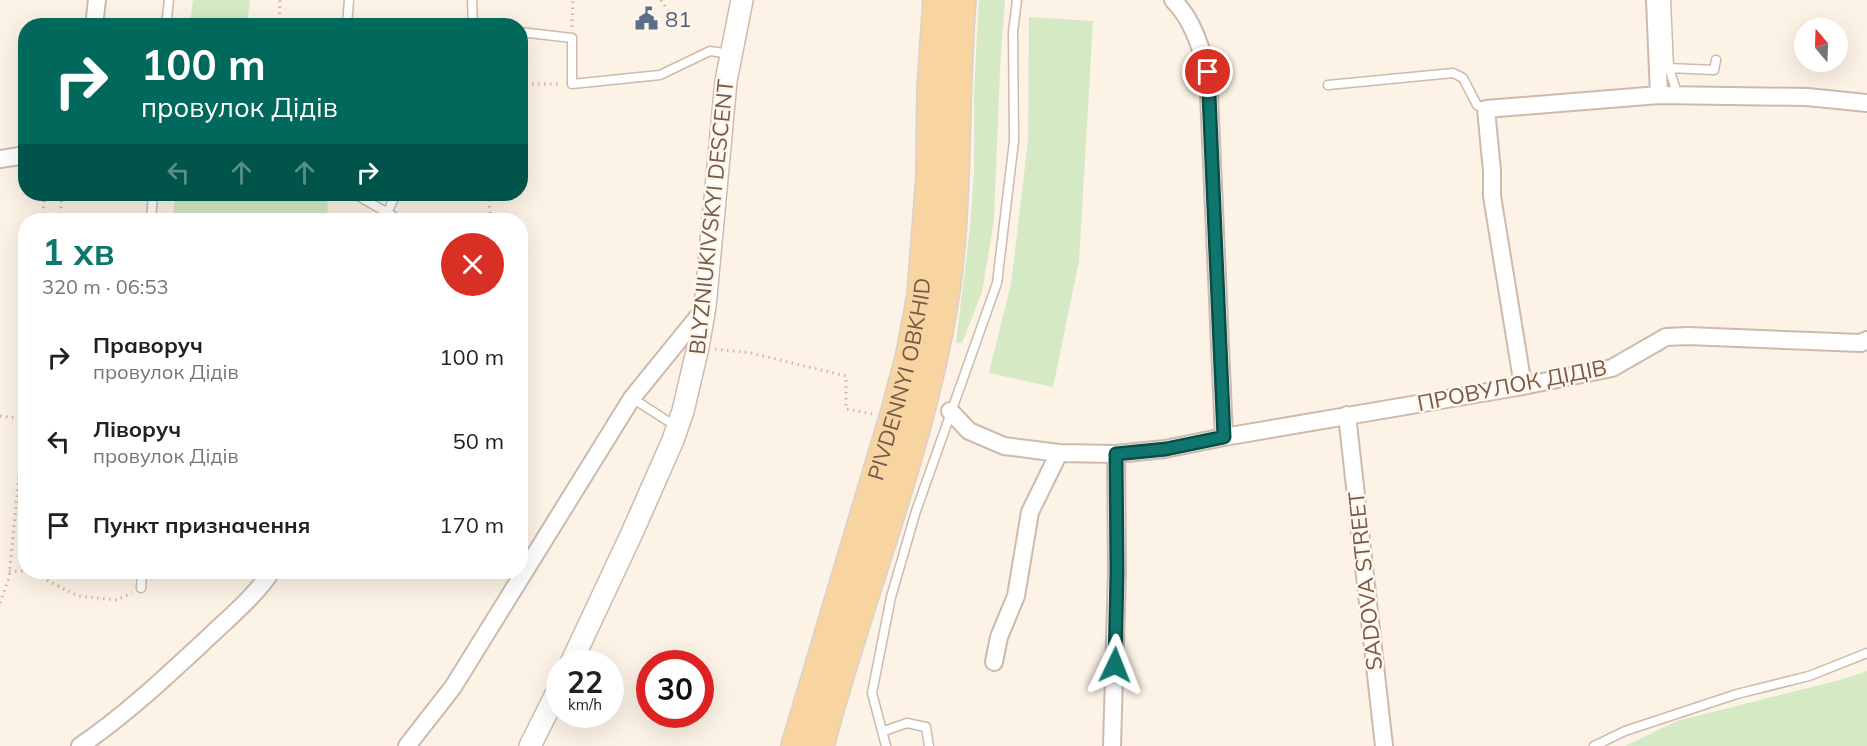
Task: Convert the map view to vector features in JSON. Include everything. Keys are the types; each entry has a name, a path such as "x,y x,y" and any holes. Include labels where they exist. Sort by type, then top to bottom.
{"main road":[{"name":"PIVDENNYI OBKHID","path":"795,746 910,354 921,295 930,176 931,88 937,0"},
{"name":"PIVDENNYI OBKHID","path":"820,746 920,417 941,324 954,192 956,90 962,0"}],"street":[{"path":"95,18 97,0"},
{"name":"BLYZNIUKIVSKYI DESCENT","path":"577,650 632,533 677,427 689,390 705,307 726,81 742,0"},
{"path":"1655,0 1659,95"},
{"path":"1178,2 1196,34 1208,72 1224,437"},
{"path":"1523,386 1492,196 1486,109 1659,95 1807,97 1867,103"},
{"path":"0,159 18,156"},
{"path":"528,566 632,398 705,307"},
{"name":"ПРОВУЛОК ДІДІВ","path":"950,411 969,431 1004,446 1059,453 1116,454 1166,449 1347,415 1523,386 1612,368 1666,337 1861,343 1867,340"},
{"name":"SADOVA STREET","path":"1347,415 1384,746"},
{"path":"994,662 999,637 1016,596 1030,512 1059,453"},
{"path":"1112,746 1117,572 1116,454"},
{"path":"80,746 114,723 198,647 260,588 266,579"},
{"path":"407,746 453,687 520,579"},
{"path":"530,746 546,714"}],"lane":[{"path":"167,18 169,0"},
{"path":"348,18 349,0"},
{"path":"472,0 473,18"},
{"path":"886,746 884,731 872,693 891,597 916,511 997,283 1014,141 1013,32 1017,0"},
{"path":"1666,0 1669,68 1678,96"},
{"path":"528,33 572,38 572,84 660,75 710,51 731,54"},
{"path":"1669,68 1714,70 1716,60"},
{"path":"1328,85 1453,73 1462,78 1477,105 1486,109"},
{"path":"367,201 387,213 393,201"},
{"path":"632,398 677,427"},
{"path":"141,588 142,579"},
{"path":"1594,746 1624,731 1737,694 1809,676 1867,653"},
{"path":"884,731 907,723 926,727 928,746"}],"path":[{"path":"279,18 280,0"},
{"path":"572,38 573,0"},
{"path":"661,0 679,28"},
{"path":"528,84 572,84"},
{"path":"698,347 751,353 846,376 846,408 872,414"},
{"path":"0,416 18,418"},
{"path":"0,603 9,570 18,485"},
{"path":"9,570 18,571"},
{"path":"45,579 78,596 117,600 141,588"}],"green space":[{"path":"193,0 250,0 248,18 191,18"},
{"path":"979,0 1005,0 994,220 982,292 962,343 956,343 970,227 974,169 974,92"},
{"path":"1029,17 1093,21 1079,261 1053,387 989,373 1011,284 1028,141"},
{"path":"174,201 328,201 327,213 174,213"},
{"path":"1867,671 1867,746 1625,746 1677,721 1840,680"}],"place":[{"name":"81","path":"647,19"}],"route":[{"path":"1115,665 1116,454 1166,449 1224,437 1208,72"}]}
